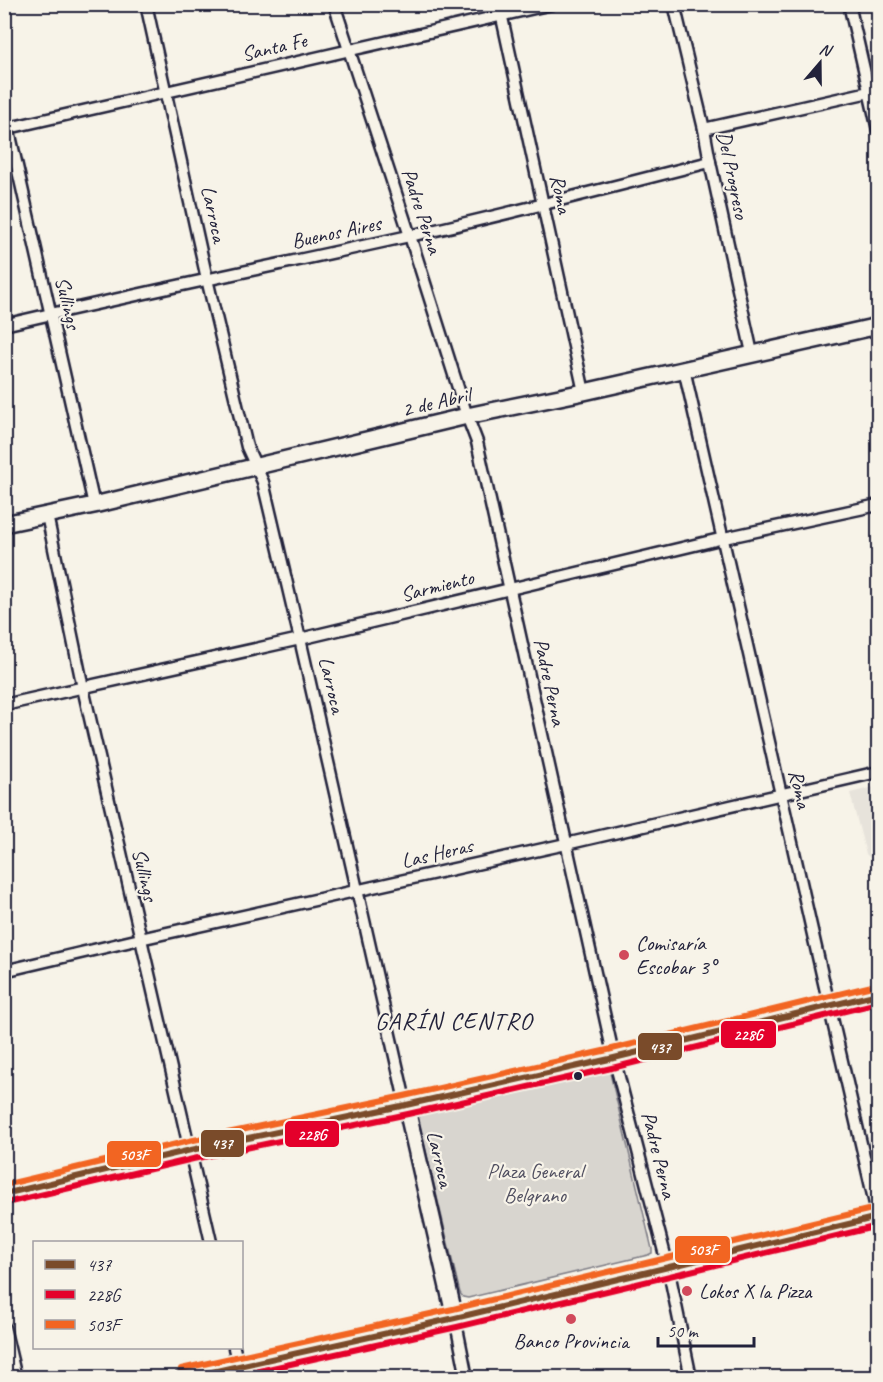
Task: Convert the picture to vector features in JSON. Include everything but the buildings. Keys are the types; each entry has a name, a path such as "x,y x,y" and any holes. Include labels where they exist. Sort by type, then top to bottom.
{"street":[{"name":"Larroca","path":"146,4 247,447 263,482 300,639 467,1377"},
{"name":"Padre Perna","path":"334,4 477,442 614,1058 668,1268 692,1377"},
{"name":"Santa Fe","path":"7,128 349,50 500,10 552,4"},
{"name":"Del Progreso","path":"674,4 704,129 752,353"},
{"path":"849,4 874,91 879,130"},
{"name":"Roma","path":"500,10 584,392"},
{"path":"704,129 874,91"},
{"name":"Sullings","path":"4,109 94,505"},
{"name":"Buenos Aires","path":"4,325 410,236 710,162"},
{"name":"2 de Abril","path":"4,524 94,505 467,416 879,326"},
{"name":"Roma","path":"684,369 879,1217"},
{"name":"Sarmiento","path":"4,705 300,639 724,538 879,505"},
{"name":"Sullings","path":"47,515 83,688 211,1241"},
{"name":"Las Heras","path":"4,971 879,771"},
{"path":"4,1194 190,1150 406,1105 614,1058 879,994"},
{"path":"183,1377 239,1371 879,1217"},
{"path":"4,1326 16,1377"},
{"path":"234,1349 239,1371"}],"shaded area":[{"path":"878,786 878,866 866,854 850,793"}],"green space":[{"name":"Plaza General Belgrano","path":"600,1068 610,1073 652,1253 468,1298 463,1297 460,1293 418,1118 419,1113"}],"transit line":[{"name":"503F","path":"4,1185 189,1141 612,1049 876,985"},
{"name":"437","path":"4,1194 191,1150 614,1058 878,994"},
{"name":"228G","path":"6,1203 193,1159 616,1067 878,1003"},
{"name":"503F","path":"181,1369 453,1309 876,1208"},
{"name":"437","path":"185,1378 455,1318 878,1217"},
{"name":"228G","path":"227,1378 457,1327 878,1226"}],"place":[{"name":"Comisaría Escobar 3°","path":"624,955"},
{"name":"Lokos X la Pizza","path":"687,1291"},
{"name":"Banco Provincia","path":"571,1319"}],"district":[{"name":"GARÍN CENTRO","path":"454,1021"}]}
